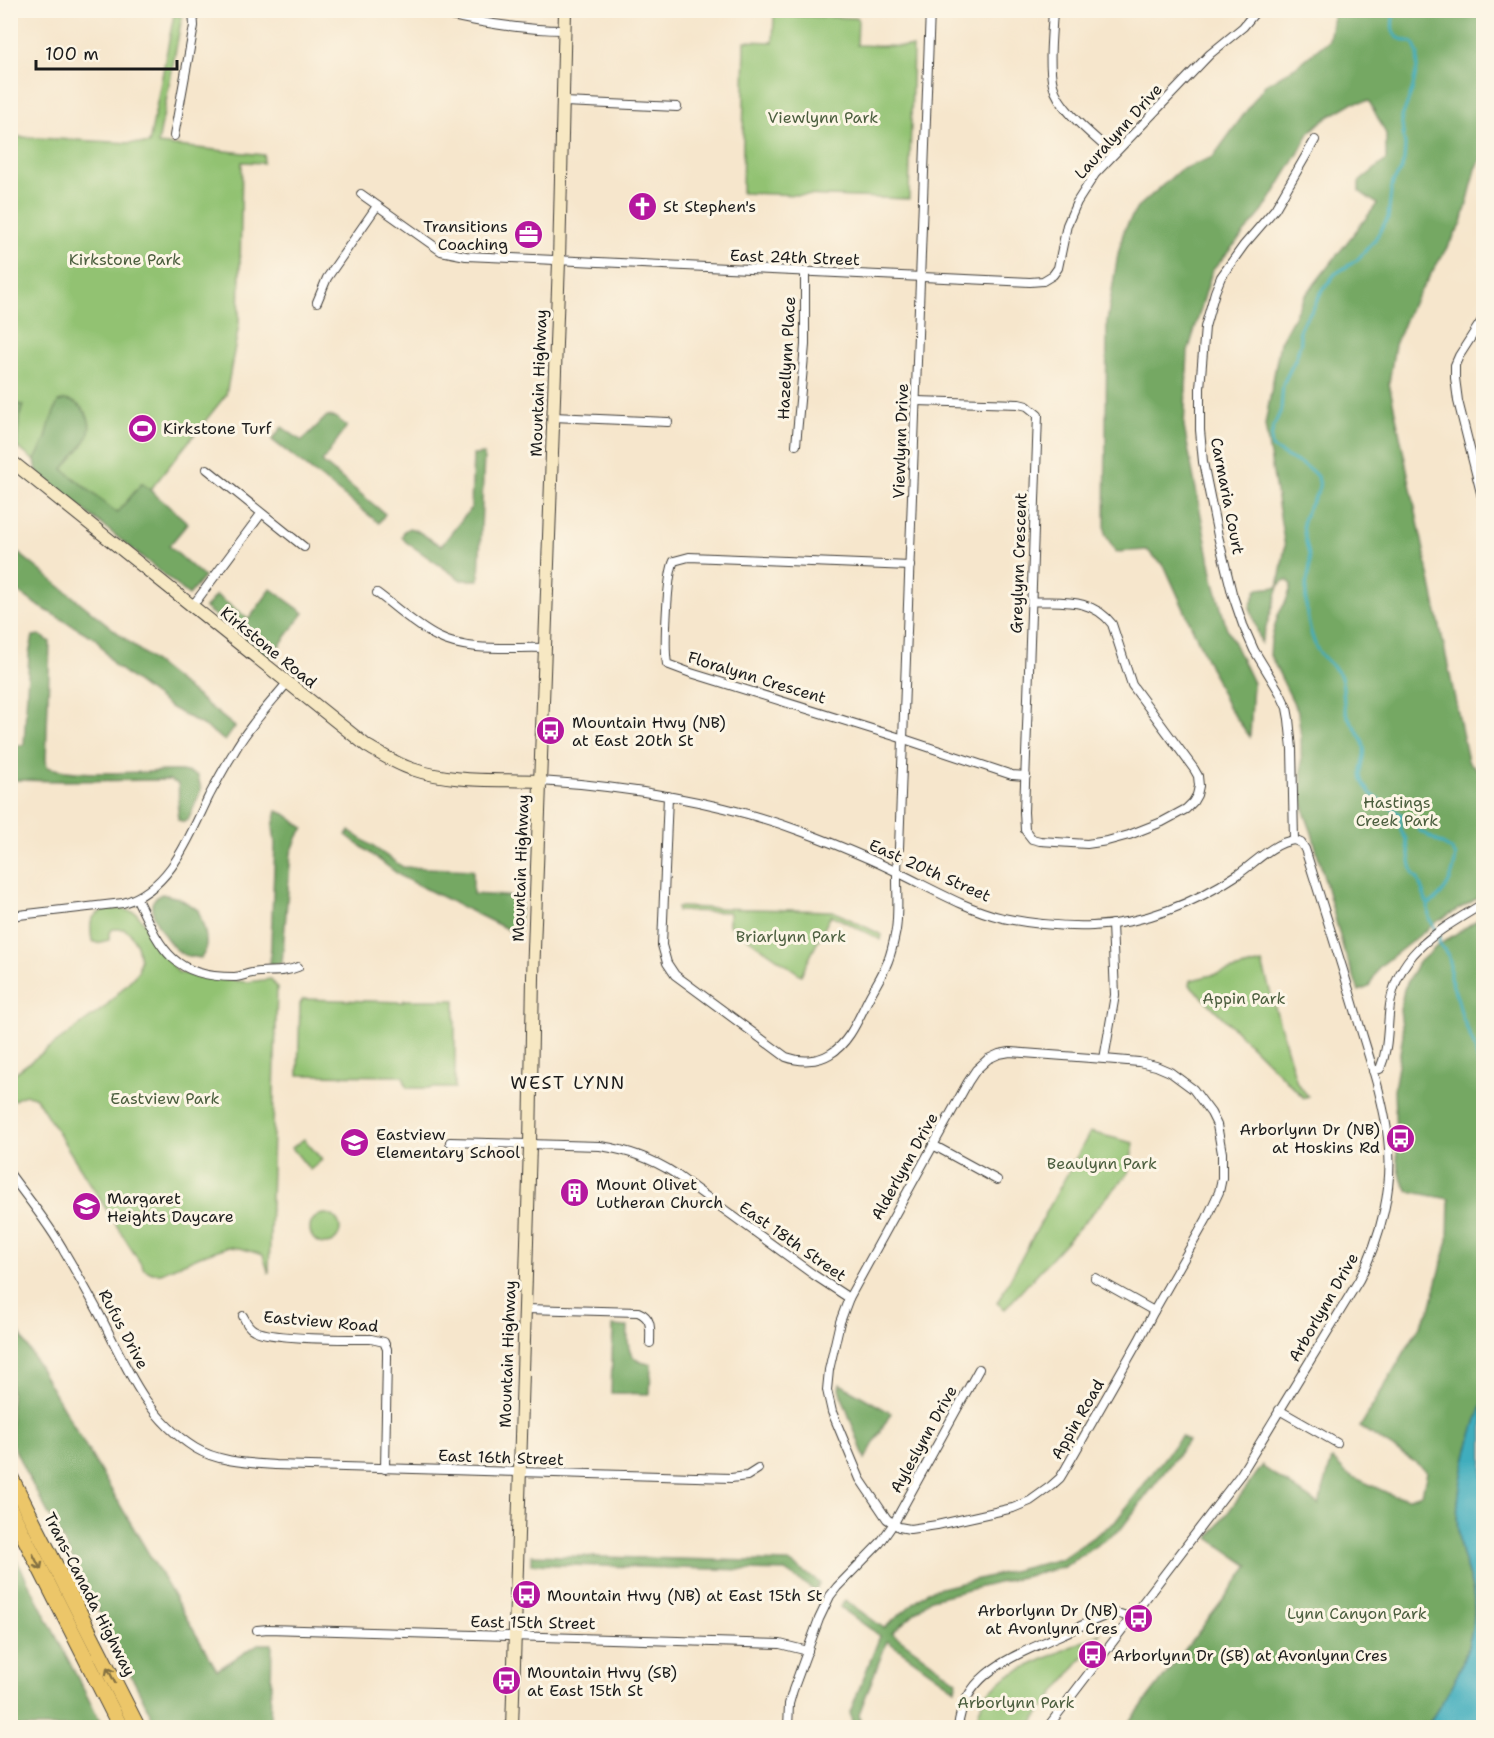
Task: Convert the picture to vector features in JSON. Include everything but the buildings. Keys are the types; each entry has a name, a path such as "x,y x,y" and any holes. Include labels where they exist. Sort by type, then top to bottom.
{"highway":[{"name":"Trans-Canada Highway","path":"10,1476 138,1728"},
{"name":"Trans-Canada Highway","path":"10,1509 121,1728"}],"main road":[{"name":"Mountain Highway","path":"512,1728 533,984 559,261 565,10"},
{"name":"Kirkstone Road","path":"10,460 367,746 411,769 436,775 540,781"}],"street":[{"path":"174,136 194,26 193,10"},
{"path":"421,10 512,28 565,30"},
{"name":"Viewlynn Drive","path":"668,796 662,945 667,963 675,975 693,990 777,1051 796,1060 821,1059 830,1054 841,1046 848,1036 882,974 896,930 898,903 896,863 899,848 904,739 930,10"},
{"path":"1053,10 1051,69 1052,84 1056,94 1062,105 1113,154"},
{"name":"Lauralynn Drive","path":"1030,282 1043,281 1053,275 1058,268 1067,225 1077,202 1095,174 1210,54 1243,27 1257,10"},
{"path":"564,102 677,106"},
{"name":"Carmaria Court","path":"1294,840 1292,749 1287,708 1254,650 1232,593 1203,462 1200,388 1205,327 1221,277 1244,244 1275,209 1315,140"},
{"name":"East 24th Street","path":"361,194 441,251 482,258 1030,282"},
{"path":"316,302 327,278 377,206"},
{"name":"Hazellynn Place","path":"796,445 805,345 805,272"},
{"path":"1484,317 1455,365 1458,401 1484,505"},
{"name":"Greylynn Crescent","path":"916,401 1018,404 1027,406 1038,415 1024,822 1025,830 1029,836 1040,841 1087,844 1129,835 1162,822 1186,809 1193,802 1199,786 1198,776 1132,685 1112,624 1106,616 1087,605 1032,601"},
{"path":"553,417 668,422"},
{"path":"207,468 304,547"},
{"path":"191,605 261,514"},
{"name":"Floralynn Crescent","path":"910,566 680,558 674,561 670,568 667,664 1012,775 1026,776"},
{"path":"377,593 427,630 448,641 473,646 544,648"},
{"path":"10,916 123,903 137,899 166,875 182,852 235,750 287,683"},
{"name":"East 20th Street","path":"540,781 668,796 753,816 800,831 973,908 1001,917 1036,924 1065,926 1112,924 1159,913 1198,898 1236,876 1281,844 1294,840"},
{"name":"Arborlynn Drive","path":"1047,1728 1241,1473 1359,1280 1379,1233 1387,1190 1389,1150 1383,1108 1305,849 1301,843 1294,840"},
{"path":"137,899 169,956 194,972 236,977 254,973 276,973 298,967"},
{"path":"1373,1071 1380,1069 1385,1059 1394,986 1404,964 1432,936 1484,903"},
{"path":"1104,1059 1114,995 1112,924"},
{"name":"Alderlynn Drive","path":"894,1523 887,1519 860,1479 832,1412 827,1390 837,1331 849,1298 976,1070 988,1059 1010,1052 1104,1059"},
{"name":"Appin Road","path":"894,1523 899,1527 910,1529 1012,1508 1030,1501 1060,1478 1206,1220 1219,1192 1223,1165 1221,1139 1211,1113 1193,1089 1170,1072 1156,1066 1104,1059"},
{"name":"East 18th Street","path":"450,1142 600,1146 618,1148 659,1163 813,1275 849,1298"},
{"path":"933,1145 997,1180"},
{"name":"Rufus Drive","path":"10,1174 63,1249 143,1398 172,1430 197,1449 240,1462"},
{"path":"1095,1278 1154,1311"},
{"path":"525,1308 638,1312 648,1318 650,1323 650,1343"},
{"name":"Eastview Road","path":"243,1316 256,1332 284,1336 371,1339 384,1342 387,1348 385,1469"},
{"name":"Ayleslynn Drive","path":"894,1523 979,1370"},
{"path":"1279,1410 1337,1443"},
{"name":"East 16th Street","path":"240,1462 385,1469 731,1478 747,1476 758,1469"},
{"path":"788,1728 791,1697 830,1596 880,1543 894,1523"},
{"path":"958,1728 963,1705 969,1694 980,1680 1006,1660 1105,1616 1119,1613 1130,1619"},
{"name":"East 15th Street","path":"258,1630 780,1644 808,1651"}],"green space":[{"name":"Hastings Creek Park","path":"1334,11 1484,11 1483,156 1476,169 1462,223 1409,310 1395,345 1389,383 1468,761 1483,774 1483,895 1438,921 1379,967 1369,987 1359,991 1344,951 1305,814 1298,712 1270,655 1271,640 1278,615 1290,590 1289,581 1285,580 1280,584 1261,643 1250,607 1257,589 1278,587 1285,547 1265,425 1280,342 1305,296 1377,204 1359,191 1359,182 1386,160 1386,134 1369,101 1352,103 1323,120 1309,133 1263,211 1212,271 1188,352 1184,427 1214,583 1226,626 1253,683 1250,737 1227,705 1165,567 1147,550 1116,552 1105,534 1107,321 1124,230 1137,208 1180,170 1213,157 1265,85 1297,66 1329,40"},
{"name":"Kirkstone Park","path":"174,14 182,17 158,144 264,155 263,163 242,162 239,325 226,395 119,529 11,442 10,128 19,137 149,144"},
{"name":"Viewlynn Park","path":"774,15 858,18 857,45 913,47 909,199 742,193 745,41 773,42"},
{"path":"65,400 76,403 83,409 89,420 90,428 84,442 63,469 117,513 142,483 188,523 169,546 204,577 189,595 37,472 35,460 46,438 58,402"},
{"path":"18,404 23,405 19,419 17,451 11,447 10,414 15,411"},
{"path":"327,416 335,417 347,426 322,462 385,514 379,523 272,440 282,427 302,441"},
{"path":"484,454 479,580 461,580 402,537 404,531 409,528 441,546 471,508 473,455"},
{"path":"11,547 235,727 225,741 170,707 114,665 96,639 37,605 11,586"},
{"path":"271,589 304,613 270,658 205,608 216,595 249,619"},
{"path":"40,635 50,642 47,767 84,773 173,771 192,773 198,776 201,790 185,822 178,820 178,784 170,780 11,780 11,746 24,745 29,654 33,636"},
{"path":"277,811 304,828 291,853 282,963 270,965 275,844 273,826"},
{"path":"350,831 403,867 473,870 473,894 522,897 519,935 402,877 346,835"},
{"path":"162,894 179,898 198,910 206,941 201,958 179,952 162,932 155,919 152,903"},
{"name":"Briarlynn Park","path":"677,907 833,911 882,935 881,940 831,915 801,975 729,925 729,912 677,911"},
{"name":"Eastview Park","path":"107,909 122,909 136,913 178,972 247,982 271,979 277,987 269,1274 263,1255 240,1248 227,1247 161,1273 152,1273 144,1269 36,1098 26,1095 11,1102 11,1076 105,1007 138,972 140,959 137,945 130,933 124,929 113,929 109,933 109,940 97,943 92,941 92,921 97,914"},
{"name":"Lynn Canyon Park","path":"1483,916 1484,1402 1467,1452 1458,1506 1459,1541 1474,1597 1474,1618 1471,1635 1457,1676 1427,1727 1125,1728 1249,1566 1209,1538 1263,1465 1319,1505 1332,1459 1347,1474 1394,1496 1408,1498 1422,1494 1427,1472 1360,1427 1430,1309 1448,1240 1449,1199 1408,1191 1402,1181 1397,1160 1394,1090 1403,1034 1400,1010 1404,989 1417,964 1437,946"},
{"name":"Appin Park","path":"1262,963 1297,1083 1308,1096 1304,1098 1190,985 1191,980"},
{"path":"303,999 404,1002 404,1000 455,1000 455,1088 407,1088 403,1076 298,1075 300,1004"},
{"name":"Beaulynn Park","path":"1090,1132 1134,1143 1128,1174 1005,1309 997,1303"},
{"path":"304,1139 322,1160 310,1170 292,1148"},
{"path":"325,1214 336,1218 340,1229 336,1240 325,1244 314,1240 310,1229 314,1218"},
{"path":"11,1319 217,1670 258,1644 272,1644 270,1727 157,1727 11,1441"},
{"path":"613,1326 628,1327 630,1352 637,1360 651,1364 650,1394 611,1393"},
{"path":"840,1384 891,1413 865,1459 839,1389"},
{"path":"1181,1436 1188,1441 1121,1529 1064,1567 931,1599 892,1633 957,1681 955,1689 887,1641 859,1714 862,1727 853,1727 850,1712 880,1636 840,1607 845,1600 884,1628 928,1591 1061,1559 1115,1522"},
{"path":"11,1549 103,1727 11,1727"},
{"path":"531,1555 789,1562 820,1583 815,1591 785,1571 531,1564"},
{"name":"Arborlynn Park","path":"1101,1633 1029,1727 974,1727 984,1696 1007,1676"}],"water":[{"path":"1483,1402 1483,1711 1475,1727 1457,1727 1456,1721 1451,1727 1427,1727 1457,1676 1473,1626 1474,1597 1461,1551 1457,1524 1463,1470"}],"waterway":[{"path":"1394,10 1392,26 1394,33 1401,39 1413,43 1418,54 1412,91 1402,117 1404,160 1401,171 1393,182 1388,218 1374,241 1357,260 1335,274 1303,322 1299,331 1301,341 1296,358 1283,384 1281,410 1271,439 1272,447 1311,470 1319,481 1318,491 1303,522 1310,563 1306,597 1311,634 1318,651 1337,671 1342,680 1345,710 1364,747 1362,781 1372,795 1400,814 1401,831 1406,839 1411,866 1428,906 1429,918 1439,937 1439,943 1448,955 1450,978 1479,1065 1484,1073"},
{"path":"1402,815 1415,823 1420,831 1451,849 1456,856 1448,884 1428,905"}],"place":[{"name":"St Stephen's","path":"642,206"},
{"name":"Transitions Coaching","path":"529,235"},
{"name":"Kirkstone Turf","path":"142,428"},
{"name":"Mountain Hwy (NB) at East 20th St","path":"551,731"},
{"name":"Arborlynn Dr (NB) at Hoskins Rd","path":"1401,1138"},
{"name":"Eastview Elementary School","path":"355,1143"},
{"name":"Mount Olivet Lutheran Church","path":"575,1193"},
{"name":"Margaret Heights Daycare","path":"86,1207"},
{"name":"Mountain Hwy (NB) at East 15th St","path":"526,1595"},
{"name":"Arborlynn Dr (NB) at Avonlynn Cres","path":"1139,1619"},
{"name":"Arborlynn Dr (SB) at Avonlynn Cres","path":"1092,1655"},
{"name":"Mountain Hwy (SB) at East 15th St","path":"506,1681"}],"district":[{"name":"WEST LYNN","path":"568,1083"}]}
